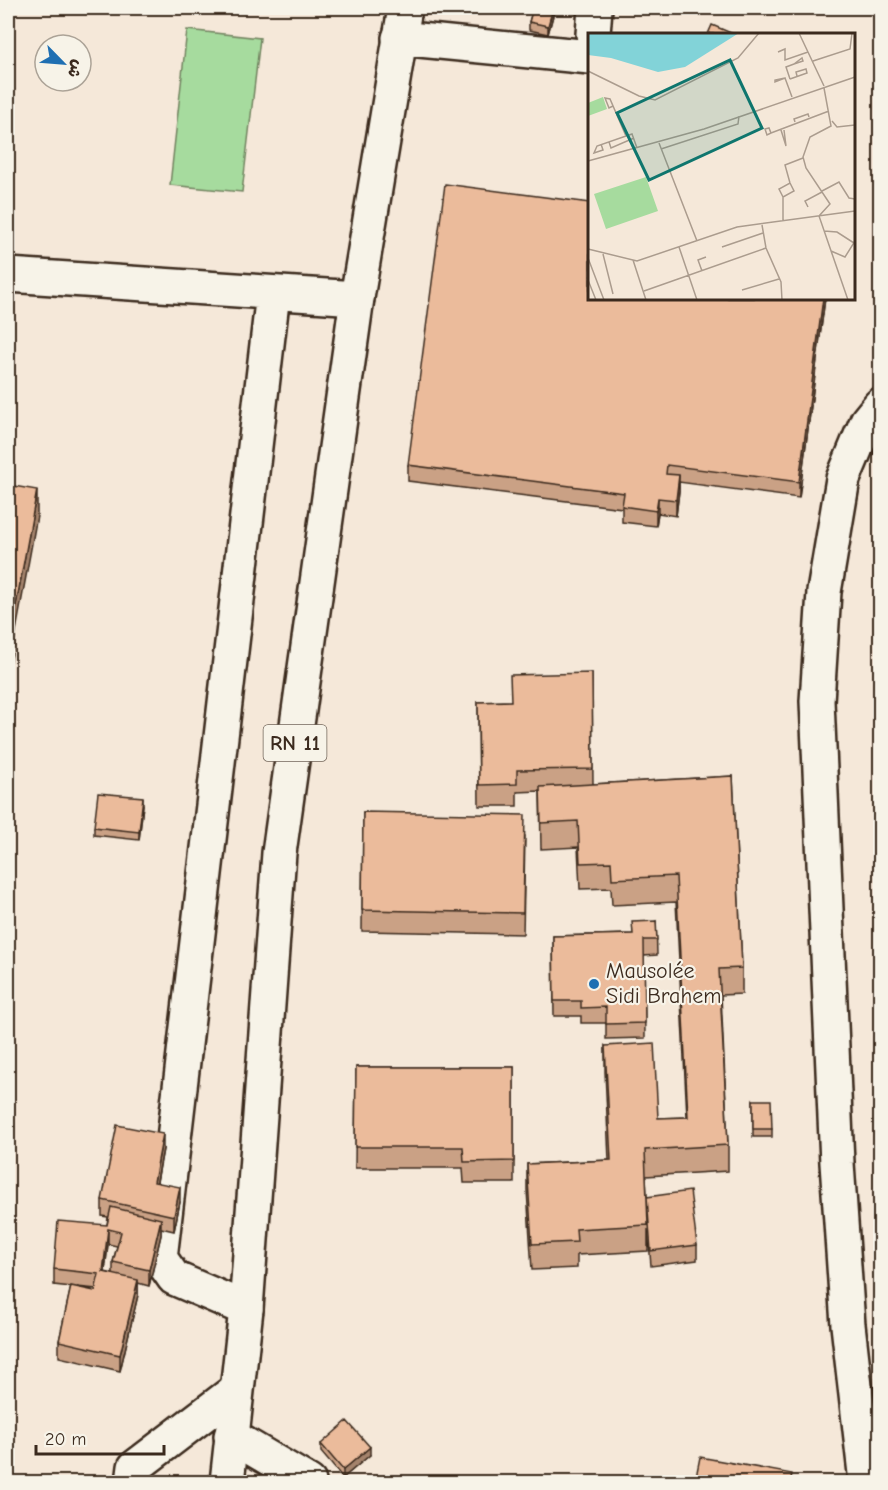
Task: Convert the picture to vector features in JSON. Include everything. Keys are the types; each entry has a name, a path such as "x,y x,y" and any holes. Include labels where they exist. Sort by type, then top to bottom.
{"main road":[{"path":"592,33 596,8"},
{"path":"540,53 543,19"},
{"path":"402,23 540,53 588,57"},
{"name":"RN 11","path":"227,1482 246,1310 279,853 357,298 402,23"},
{"path":"8,275 357,298"},
{"path":"246,1310 174,1278 160,1258 273,293"},
{"path":"866,1482 848,1325 837,1163 817,701 824,592 843,479 867,421 880,405"},
{"path":"133,1482 135,1467 236,1390"},
{"path":"231,1436 309,1482"}],"green space":[{"path":"187,30 260,38 242,192 170,185"}],"building":[{"path":"533,8 553,8 548,26 529,22"},
{"path":"712,25 731,33 708,33"},
{"path":"445,184 588,203 588,300 823,300 799,482 667,465 666,474 679,475 676,500 658,498 656,511 622,506 624,493 408,465"},
{"path":"8,485 37,490 8,649"},
{"path":"592,673 593,769 517,770 517,784 479,785 478,702 511,701 510,675"},
{"path":"733,776 742,968 719,969 728,1145 645,1150 648,1225 576,1229 577,1242 532,1244 527,1164 611,1160 605,1046 654,1043 658,1118 688,1117 676,876 612,879 611,862 580,863 578,821 541,823 540,787"},
{"path":"98,793 143,797 139,832 94,827"},
{"path":"363,812 525,815 523,913 362,910"},
{"path":"656,921 657,940 644,940 645,1023 606,1024 606,1007 581,1008 581,1001 554,1001 553,936 633,934 632,922"},
{"path":"356,1067 514,1067 514,1161 464,1162 463,1147 355,1147"},
{"path":"753,1100 771,1100 772,1129 753,1129"},
{"path":"117,1125 163,1134 154,1182 180,1187 174,1216 102,1200"},
{"path":"690,1191 697,1245 651,1251 647,1197"},
{"path":"111,1207 161,1219 149,1270 113,1262 121,1232 108,1229 103,1272 138,1280 120,1355 59,1341 71,1286 95,1291 99,1274 54,1269 58,1221 107,1225"},
{"path":"347,1421 370,1447 343,1470 321,1444"},
{"path":"700,1457 792,1474 790,1482 695,1482"}],"place":[{"name":"Mausolée Sidi Brahem","path":"594,984"}]}
